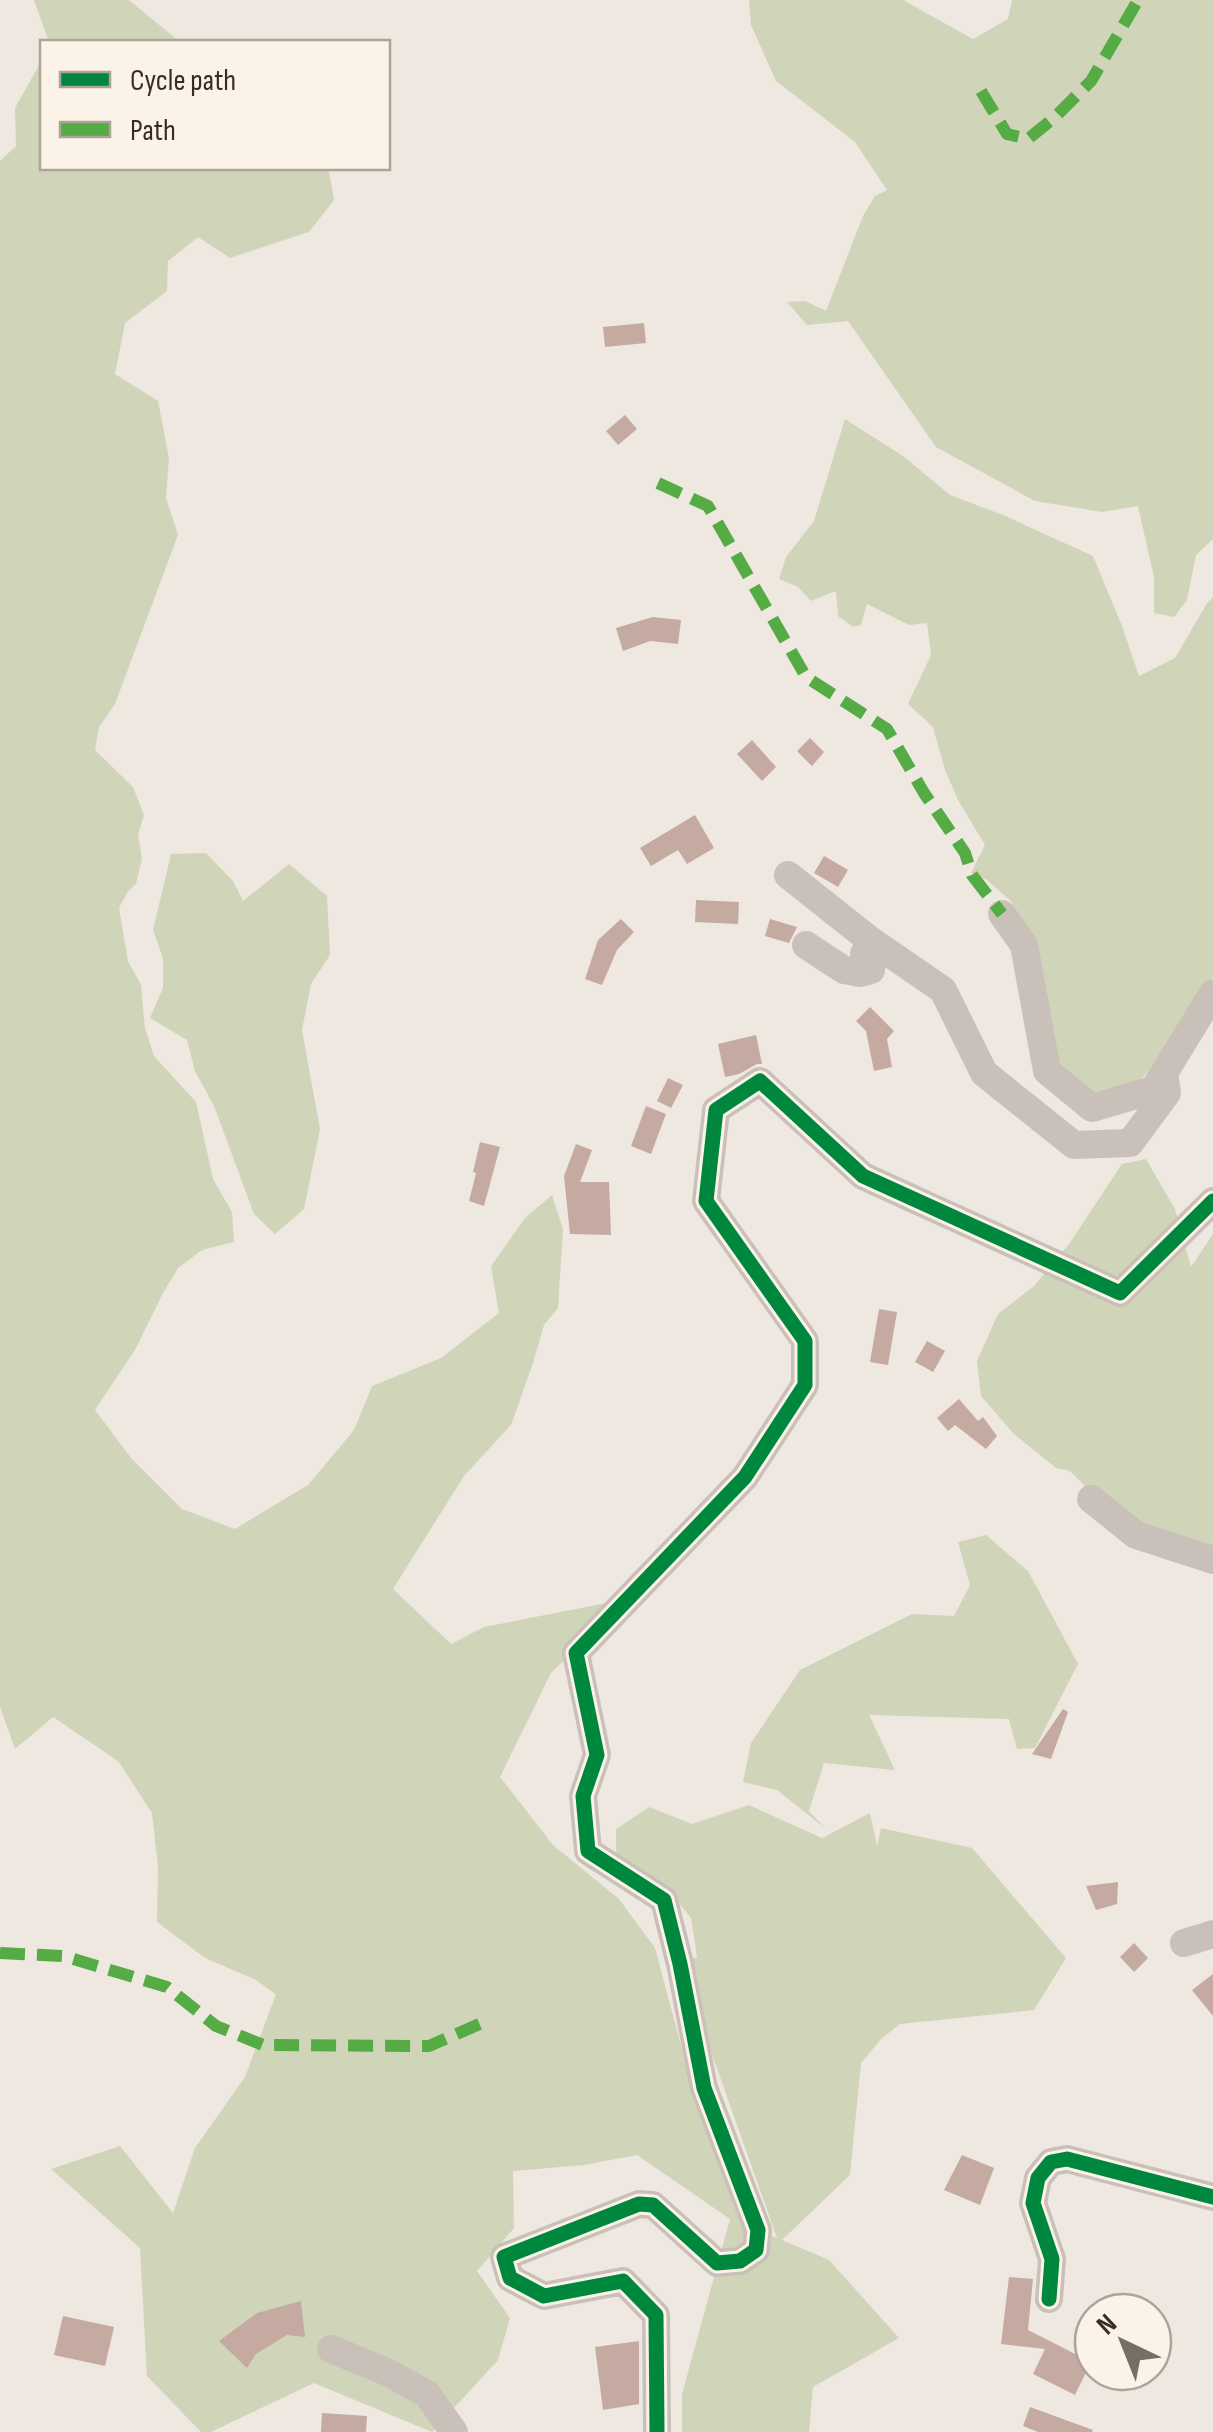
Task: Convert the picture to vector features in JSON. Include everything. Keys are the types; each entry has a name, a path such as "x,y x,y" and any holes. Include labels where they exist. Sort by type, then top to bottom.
{"street":[{"path":"788,874 870,940 943,990 984,1073 1074,1145 1130,1143 1167,1092 1164,1073"},
{"path":"1002,914 1024,945 1047,1071 1092,1108 1154,1090 1213,993"},
{"path":"806,945 844,970 860,973 872,970 864,954 870,940"},
{"path":"657,2432 656,2315 622,2281 544,2296 510,2278 504,2257 639,2204 653,2205 717,2263 740,2262 756,2250 758,2230 704,2088 664,1900 588,1851 583,1796 597,1755 576,1654 745,1477 805,1385 805,1342 706,1201 716,1110 760,1080 863,1176 1120,1293 1213,1200"},
{"path":"1091,1499 1136,1535 1213,1560"},
{"path":"1184,1944 1213,1934"},
{"path":"1049,2299 1052,2260 1034,2203 1038,2178 1051,2162 1068,2159 1213,2197"},
{"path":"331,2350 387,2372 427,2394 454,2432"}],"green space":[{"path":"34,0 129,0 178,40 48,40"},
{"path":"749,0 903,0 973,39 1008,19 1012,0 1213,0 1213,539 1196,555 1187,600 1174,617 1154,613 1154,577 1138,506 1102,512 1035,501 936,447 848,321 807,325 787,302 805,301 826,311 863,216 875,196 887,190 855,142 776,81 751,25"},
{"path":"40,64 40,170 327,170 334,200 309,232 230,258 198,237 168,261 167,291 125,323 115,374 158,401 169,458 166,498 178,535 115,704 99,727 95,750 133,787 144,815 138,834 142,859 136,884 119,908 128,961 141,985 145,1028 154,1056 196,1102 213,1179 232,1212 234,1242 202,1250 178,1268 135,1350 95,1410 131,1458 182,1509 235,1529 308,1485 354,1430 372,1386 441,1358 499,1313 491,1266 525,1218 552,1195 563,1229 558,1308 544,1325 511,1425 464,1476 393,1589 451,1644 484,1627 627,1599 551,1673 500,1777 553,1845 619,1899 655,1948 693,2090 760,2231 777,2238 680,1964 697,1957 691,1918 666,1887 616,1853 616,1829 649,1807 692,1824 749,1805 822,1838 870,1813 877,1846 881,1828 972,1848 1066,1958 1034,2010 900,2024 861,2063 850,2175 782,2240 829,2260 899,2338 813,2387 809,2432 682,2432 682,2394 730,2219 637,2155 584,2165 513,2171 514,2228 477,2271 510,2318 498,2360 432,2432 314,2383 211,2432 201,2432 147,2376 140,2248 51,2169 120,2146 173,2213 195,2148 245,2077 276,1994 254,1979 205,1958 157,1922 158,1866 152,1813 118,1761 53,1717 15,1749 0,1707 0,161 16,146 15,108"},
{"path":"845,419 903,456 950,495 1093,556 1139,676 1175,658 1213,597 1213,977 1168,1050 1129,1092 1099,1102 1066,1093 1012,902 987,880 971,873 985,845 958,800 933,727 908,704 931,655 927,623 909,625 867,604 861,625 853,627 838,616 836,591 811,601 798,587 779,579 786,557 814,521"},
{"path":"206,853 233,881 243,901 289,864 327,896 330,955 311,984 302,1030 320,1129 304,1209 275,1234 254,1214 214,1106 195,1071 187,1040 150,1018 163,988 163,958 153,930 171,854"},
{"path":"1146,1159 1175,1209 1191,1267 1213,1234 1213,1572 1117,1519 1070,1471 1056,1468 1014,1434 981,1396 977,1361 998,1314 1034,1286 1069,1244 1122,1164"},
{"path":"986,1535 1028,1571 1078,1664 1035,1748 1017,1749 1009,1719 869,1715 895,1770 824,1763 809,1811 826,1829 777,1790 743,1782 751,1743 800,1670 912,1614 954,1616 970,1585 958,1542"}],"building":[{"path":"644,323 646,343 605,347 603,327"},
{"path":"625,415 637,429 618,445 606,431"},
{"path":"653,617 681,620 678,644 650,641 623,651 616,628"},
{"path":"810,738 824,752 812,766 797,751"},
{"path":"752,740 776,767 762,781 737,754"},
{"path":"695,815 714,848 687,864 678,850 651,866 640,848"},
{"path":"824,856 848,870 838,887 814,873"},
{"path":"696,900 739,902 738,924 695,922"},
{"path":"621,919 634,932 617,950 602,985 585,979 598,940"},
{"path":"770,919 797,927 789,943 765,936"},
{"path":"870,1007 894,1031 887,1039 892,1067 874,1071 866,1031 856,1021"},
{"path":"756,1035 762,1064 725,1077 718,1044"},
{"path":"668,1078 683,1085 671,1108 657,1101"},
{"path":"646,1106 666,1114 651,1154 631,1146"},
{"path":"480,1142 500,1147 484,1206 469,1201"},
{"path":"576,1144 592,1150 580,1182 609,1182 611,1235 570,1234 564,1176"},
{"path":"879,1309 897,1312 888,1365 870,1362"},
{"path":"927,1341 945,1351 933,1372 915,1362"},
{"path":"959,1399 978,1421 983,1417 997,1436 986,1449 955,1425 948,1431 937,1418"},
{"path":"1063,1709 1068,1712 1051,1759 1032,1754"},
{"path":"1118,1882 1117,1904 1096,1910 1086,1886"},
{"path":"1134,1943 1148,1958 1134,1972 1120,1957"},
{"path":"1213,1974 1213,2016 1192,1990"},
{"path":"962,2155 994,2168 980,2205 944,2190"},
{"path":"1009,2277 1033,2279 1028,2330 1073,2353 1075,2395 1033,2374 1045,2349 1001,2344"},
{"path":"301,2301 305,2337 287,2335 256,2354 247,2368 219,2341 257,2313"},
{"path":"63,2316 114,2327 105,2366 54,2355"},
{"path":"639,2341 639,2404 603,2410 595,2347"},
{"path":"1030,2407 1093,2430 1038,2432 1023,2426"},
{"path":"322,2413 367,2416 366,2432 321,2432"}],"marked path":[{"path":"981,91 1007,134 1028,139 1091,81 1138,0"},
{"path":"658,483 708,506 806,677 887,729 965,853 972,875 1002,914"},
{"path":"0,1953 63,1956 167,1987 216,2026 263,2045 429,2046 489,2020"}],"cycle path":[{"path":"657,2432 656,2315 623,2281 544,2296 510,2278 504,2257 639,2204 653,2205 717,2263 740,2261 756,2250 758,2230 704,2088 664,1900 588,1851 583,1796 597,1755 576,1653 745,1477 805,1385 805,1341 706,1201 716,1110 760,1081 863,1176 1120,1293 1213,1201"},
{"path":"1049,2299 1052,2259 1033,2203 1038,2178 1051,2162 1067,2159 1213,2197"}]}
